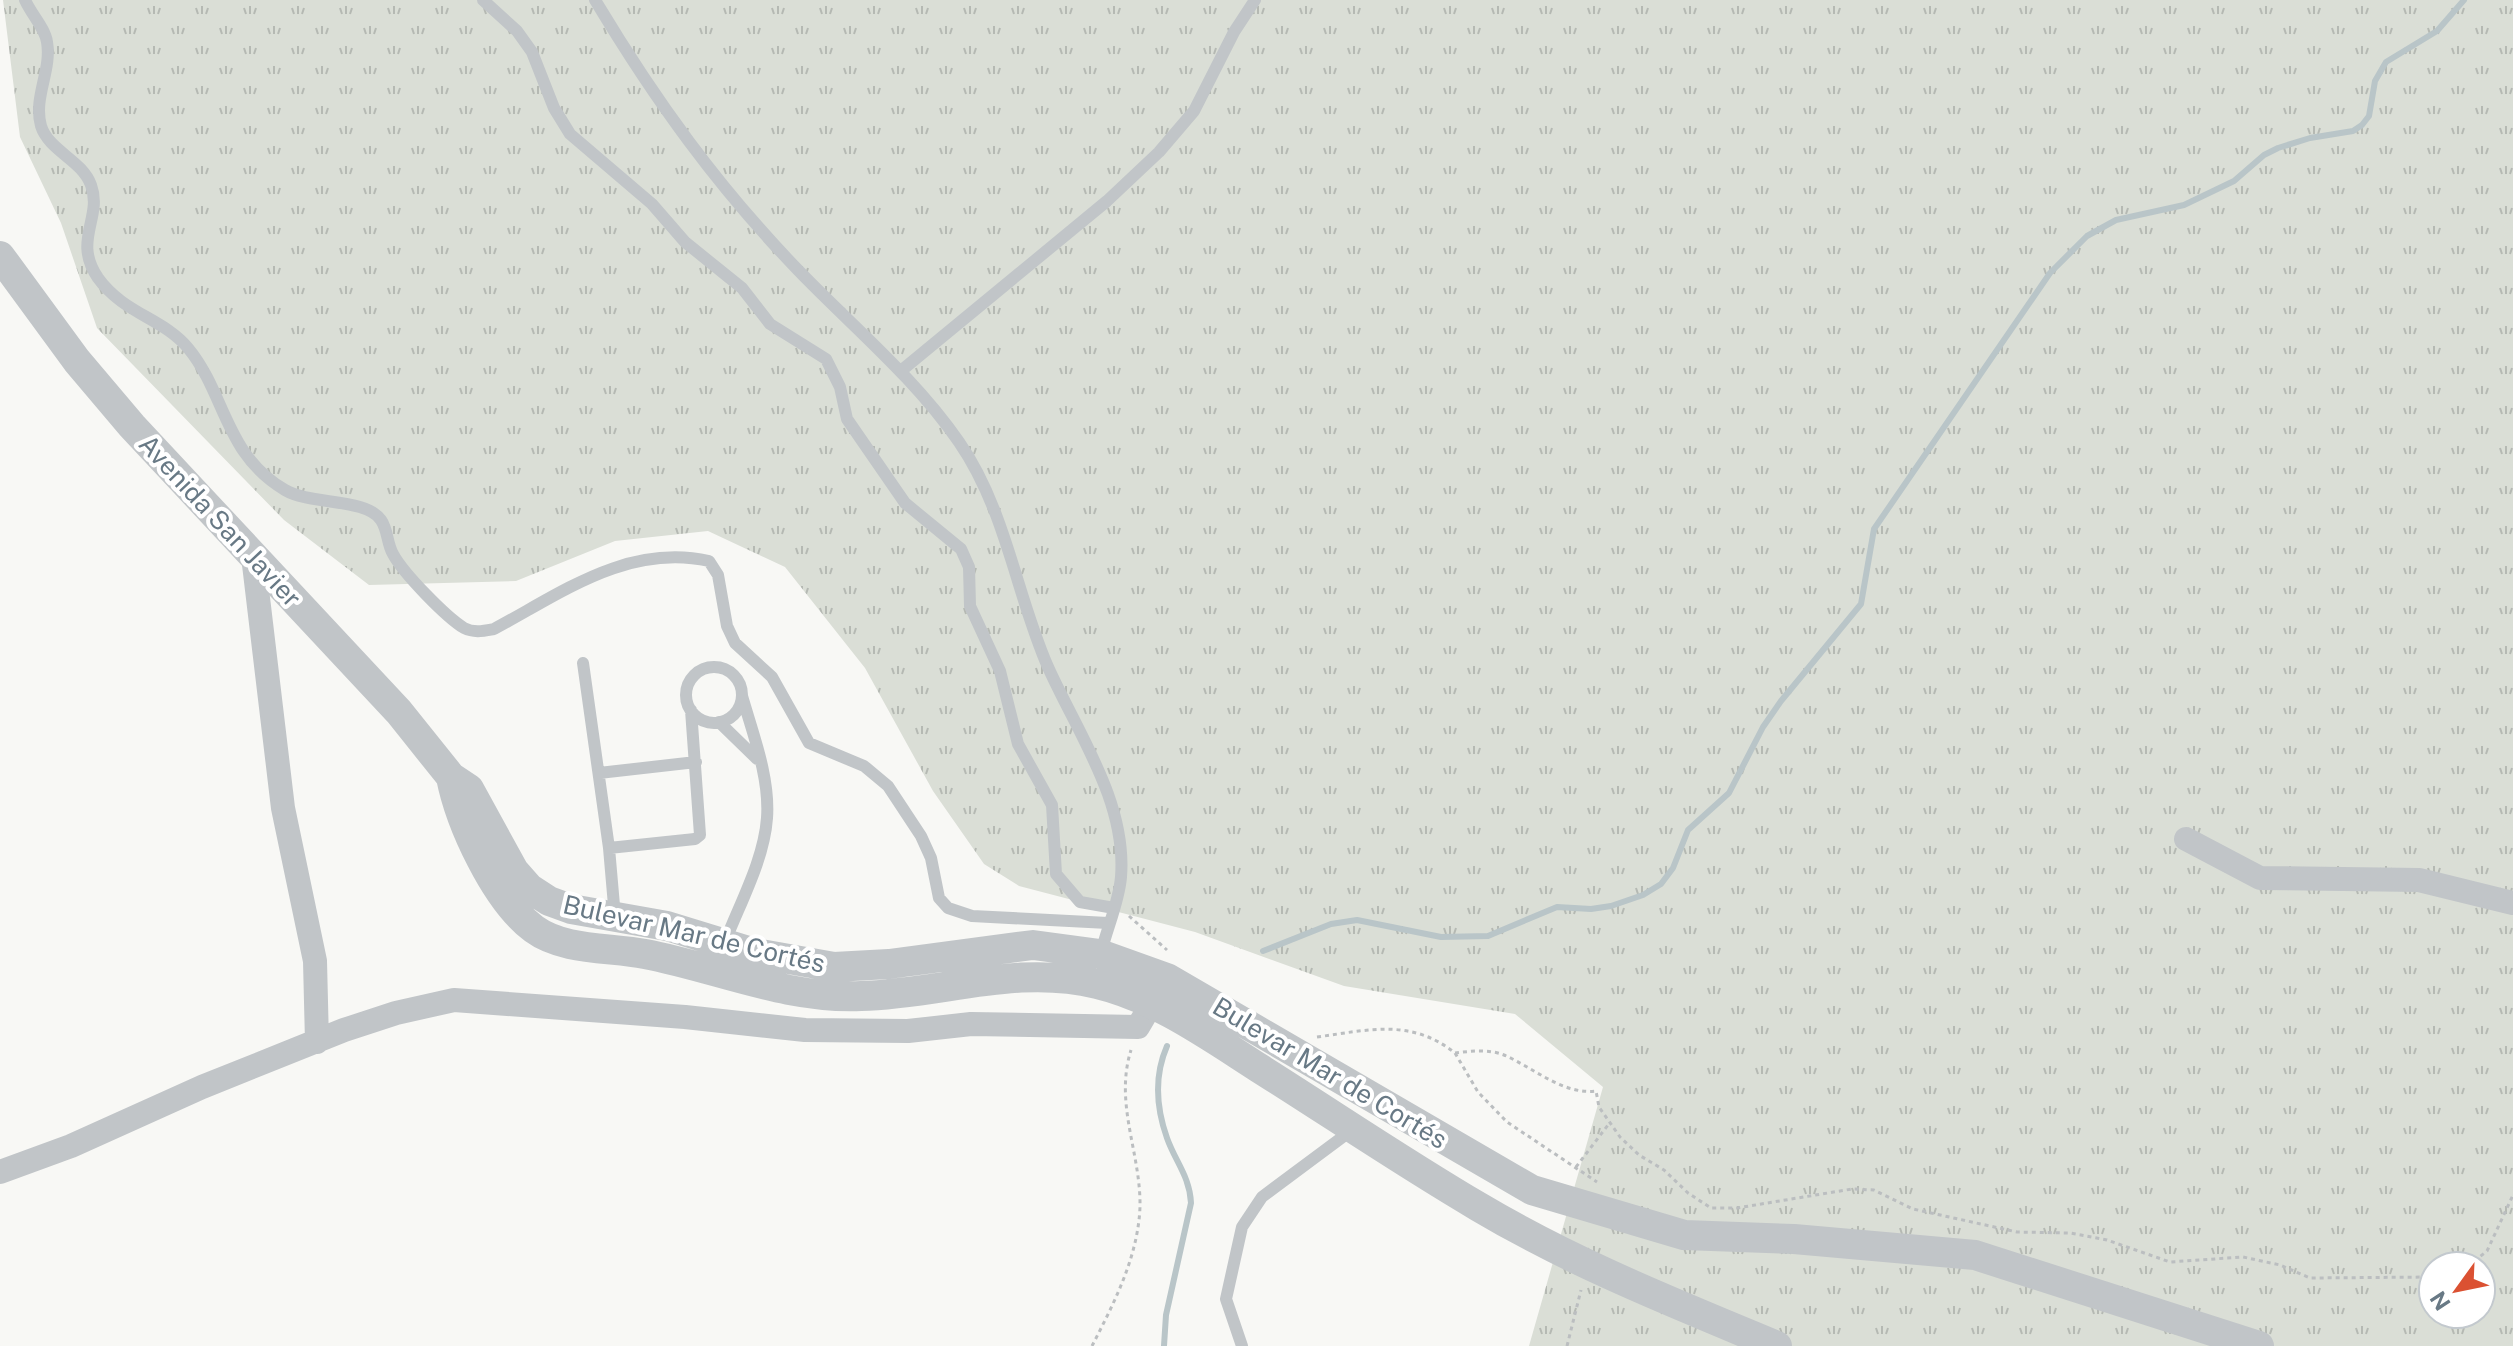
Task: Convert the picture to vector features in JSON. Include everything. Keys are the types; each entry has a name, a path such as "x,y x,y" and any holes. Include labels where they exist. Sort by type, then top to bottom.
{"street":[{"name":"Avenida San Javier","path":"0,256 77,361 399,712 451,777"},
{"path":"253,556 277,770 315,961 317,1042"},
{"name":"Bulevar Mar de Cortés","path":"451,777 477,800 507,861 520,880 528,906 560,906 725,942 768,956 834,967 889,964 1033,945 1098,969 1167,978 1532,1190 1684,1235 1794,1239 1975,1255 2259,1346"},
{"path":"2186,839 2260,878 2419,880 2511,902"},
{"path":"528,906 545,936 644,954 796,992 860,997 1011,977 1053,977 1098,969 1145,1016"},
{"path":"1145,1016 1167,978"},
{"path":"0,1172 71,1146 202,1087 317,1042 396,1013 454,1000 685,1017 805,1030 908,1031 971,1024 1145,1016 1198,1029 1478,1207 1587,1267 1777,1346"},
{"path":"1354,1128 1380,1104"}],"lane":[{"path":"25,0 47,39 48,59 38,101 42,131 91,184 93,199 85,247 88,262 117,301 185,344 197,360 240,447 266,477 287,492 314,501 361,507 381,519 398,563 455,620 476,632 494,629 591,574 676,558 709,561 718,575 727,626 735,643 772,677 809,743 864,766 888,786 921,836 931,858 939,898 948,908 972,916 1108,923"},
{"path":"483,0 517,31 532,52 554,108 570,134 652,204 685,242 742,288 770,324 826,359 840,387 847,419 905,503 946,535 967,557 970,606 1000,671 1018,744 1052,805 1056,874 1080,902 1114,908"},
{"path":"595,0 659,105 732,198 799,271 902,370 961,444 992,502 1047,665 1110,798 1121,876 1098,969"},
{"path":"902,370 1107,201 1159,152 1194,111 1255,0"},
{"path":"583,663 609,848 615,917"},
{"path":"609,848 695,839 700,835 687,685 698,671 706,667 724,668 731,672 738,679 767,803 763,841 712,973"},
{"path":"691,710 705,721 719,722 737,712 742,696"},
{"path":"719,722 759,761"},
{"path":"599,773 696,762"},
{"path":"1242,1346 1226,1299 1242,1227 1262,1197 1354,1128"}],"path":[{"path":"1092,1346 1126,1275 1138,1225 1138,1192 1123,1093 1124,1072 1145,1016"},
{"path":"1306,1036 1403,1028 1428,1034 1455,1053 1466,1077 1507,1122 1594,1179 1606,1193 1606,1214"},
{"path":"1455,1053 1477,1051 1503,1055 1580,1093 1596,1091 1608,1125 1639,1155 1711,1208 1737,1208 1852,1189 1874,1190 1913,1209 2017,1232 2070,1233 2107,1240 2170,1262 2243,1257 2271,1262 2310,1278 2417,1277"},
{"path":"1576,1167 1608,1125"},
{"path":"2487,1250 2513,1195"},
{"path":"1567,1346 1587,1267"}],"green space":[{"path":"3,0 2513,0 2513,1346 1529,1346 1603,1087 1515,1014 1344,986 1195,932 1019,886 984,864 933,791 865,668 785,567 708,531 615,541 516,581 369,585 284,520 97,328 61,223 20,137"}],"waterway":[{"path":"1263,951 1331,924 1357,920 1441,937 1488,936 1557,907 1591,909 1611,906 1643,895 1661,884 1673,868 1688,830 1729,793 1763,727 1781,701 1861,604 1874,529 2050,273 2087,236 2116,220 2184,205 2234,181 2264,155 2278,148 2310,138 2353,131 2369,116 2375,81 2386,62 2437,31 2464,0"},
{"path":"1164,1346 1166,1315 1191,1203 1185,1177 1167,1138 1159,1103 1158,1080 1167,1046"}]}
